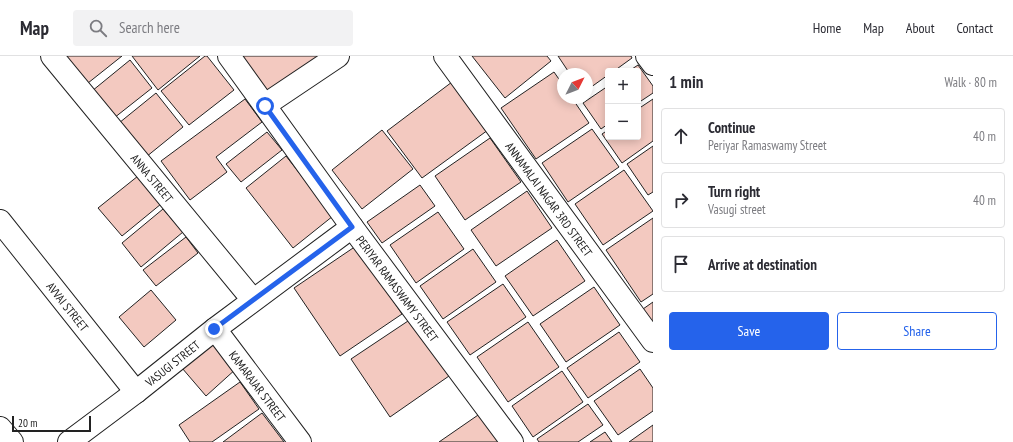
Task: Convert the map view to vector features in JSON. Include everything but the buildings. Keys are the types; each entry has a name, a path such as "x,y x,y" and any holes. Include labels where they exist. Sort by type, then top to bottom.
{"street":[{"name":"ANNA STREET","path":"52,56 253,300"},
{"name":"PERIYAR RAMASWAMY STREET","path":"229,56 352,227 512,442"},
{"path":"265,106 338,56"},
{"name":"ANNAMALAI NAGAR 3RD STREET","path":"445,56 653,341"},
{"path":"647,56 653,64"},
{"name":"AVVAI STREET","path":"0,221 136,392"},
{"name":"VASUGI STREET","path":"69,442 136,392 214,329 352,227"},
{"name":"KAMARAJAR STREET","path":"214,329 300,442"},
{"path":"0,428 12,442"}],"route":[{"path":"214,329 352,227 265,106"}]}
